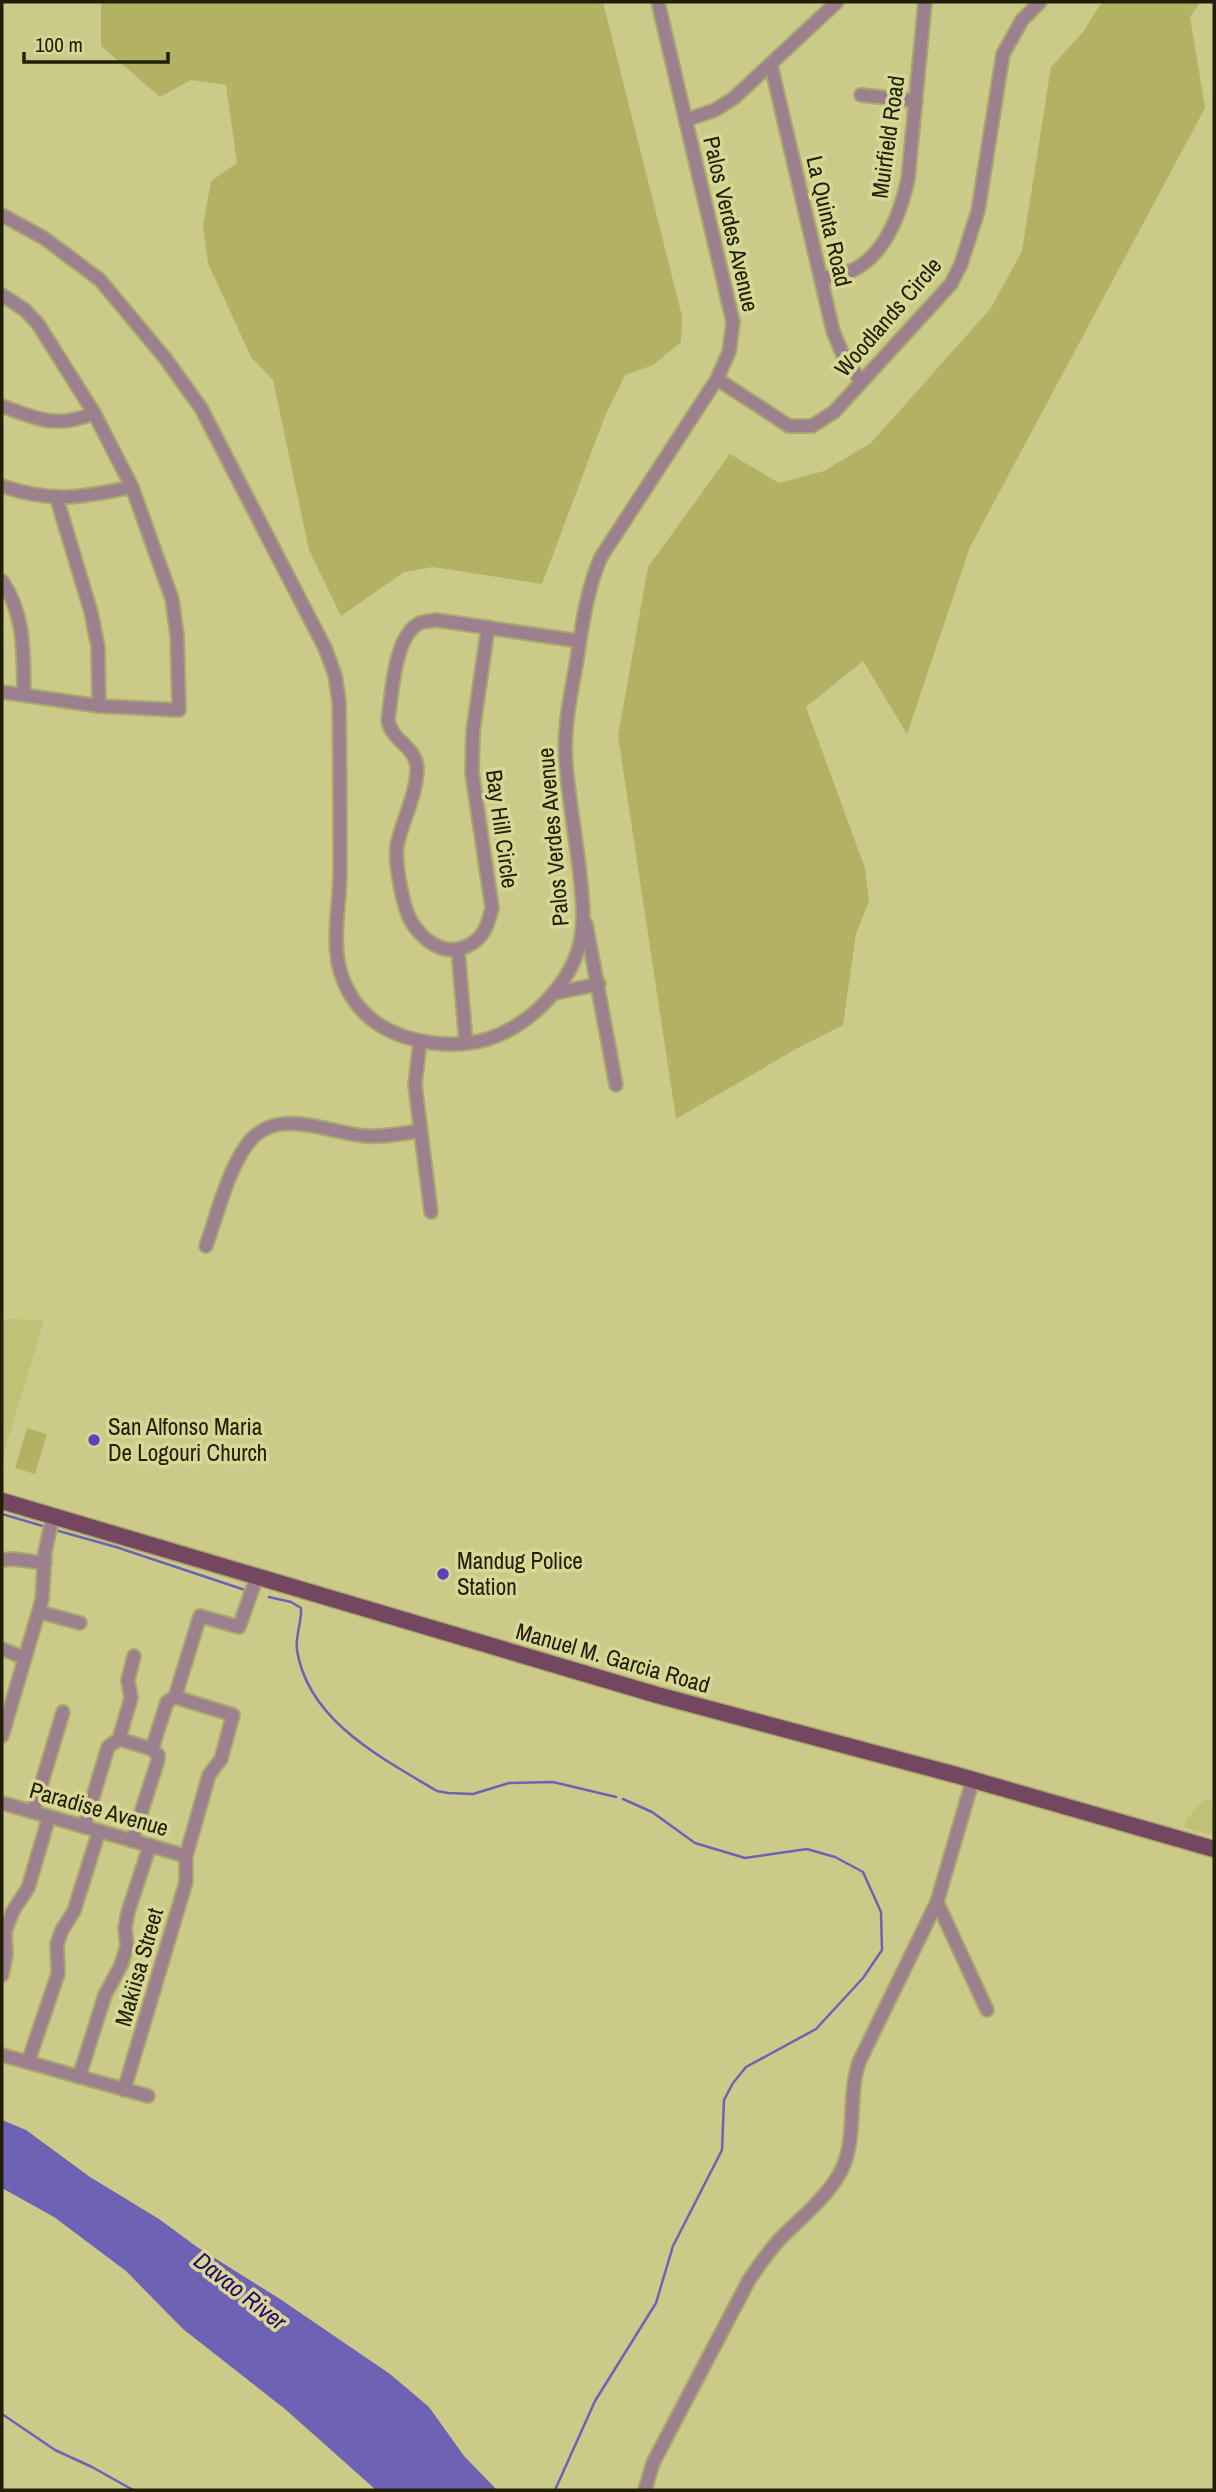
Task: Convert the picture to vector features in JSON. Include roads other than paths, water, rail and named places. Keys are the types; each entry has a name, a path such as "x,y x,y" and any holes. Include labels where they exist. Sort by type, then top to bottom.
{"main road":[{"name":"Manuel M. Garcia Road","path":"2,1501 657,1695 973,1779 1214,1849"}],"street":[{"name":"Palos Verdes Avenue","path":"2,215 44,238 100,280 165,358 201,408 325,649 335,676 339,702 340,875 337,939 338,962 348,990 361,1010 389,1031 420,1041 466,1043 490,1038 516,1024 555,993 569,971 581,941 585,916 566,756 568,708 593,576 601,557 717,379 729,352 733,322 658,2"},
{"path":"686,120 715,110 733,98 837,2"},
{"name":"Muirfield Road","path":"822,278 845,274 859,266 878,248 891,229 903,201 908,178 925,2"},
{"name":"Woodlands Circle","path":"717,379 789,426 812,426 834,412 951,284 957,274 978,211 1003,54 1017,28 1035,4"},
{"name":"La Quinta Road","path":"771,65 838,346 861,381"},
{"path":"861,95 916,101"},
{"path":"2,295 38,324 94,412 132,487 172,599 177,635 180,709 100,706 2,692"},
{"path":"2,406 50,422 74,421 94,412"},
{"path":"2,486 57,499 132,487"},
{"path":"57,499 91,612 98,647 100,706"},
{"path":"2,581 20,620 24,695"},
{"path":"466,1043 458,950 440,948 416,930 408,915 396,853 417,771 414,755 389,729 387,720 399,653 404,638 419,623 436,620 579,641"},
{"name":"Bay Hill Circle","path":"458,950 481,937 492,908 472,773 473,731 488,627"},
{"path":"585,916 616,1085"},
{"path":"555,993 599,984"},
{"path":"420,1041 415,1085 431,1212"},
{"path":"206,1246 235,1167 246,1146 257,1134 289,1122 365,1136 419,1131"},
{"path":"2,1736 39,1612 52,1516"},
{"path":"2,1560 45,1563"},
{"path":"152,1749 167,1702 175,1697 201,1616 239,1627 257,1576"},
{"path":"39,1612 80,1623"},
{"path":"2,1649 25,1658"},
{"path":"84,1827 108,1747 119,1739 131,1698 128,1679 134,1656"},
{"name":"Makiisa Street","path":"124,2090 186,1882 186,1856 209,1775 221,1759 233,1715 175,1697"},
{"path":"33,1812 64,1712"},
{"path":"119,1739 152,1749 158,1755 132,1840"},
{"path":"645,2490 653,2463 749,2280 780,2240 826,2192 840,2172 848,2150 854,2078 859,2062 937,1902 973,1779"},
{"name":"Paradise Avenue","path":"2,1803 186,1856"},
{"path":"2,1975 6,1955 5,1931 13,1911 28,1888 49,1817"},
{"path":"28,2062 58,1974 57,1944 74,1911 100,1831"},
{"path":"79,2077 105,1995 118,1972 127,1946 126,1923 150,1845"},
{"path":"937,1902 988,2010"},
{"path":"2,2054 148,2096"}],"water":[{"name":"Davao River","path":"2,2120 26,2130 90,2177 159,2219 390,2374 429,2407 464,2456 497,2490 376,2490 285,2409 183,2329 126,2271 54,2217 2,2188"}],"waterway":[{"path":"2,1514 46,1527"},
{"path":"55,1530 116,1547 248,1591"},
{"path":"269,1597 291,1602 301,1608 297,1650 304,1675 316,1697 332,1717 371,1751 437,1791 473,1794 509,1783 553,1782 616,1797"},
{"path":"555,2490 595,2401 656,2303 673,2246 722,2150 724,2100 733,2083 746,2067 816,2029 863,1978 882,1950 881,1912 863,1872 835,1857 807,1849 745,1858 695,1843 652,1812 623,1799"},
{"path":"2,2414 55,2450 133,2490"}],"place":[{"name":"San Alfonso Maria De Logouri Church","path":"94,1440"},
{"name":"Mandug Police Station","path":"443,1574"}]}
